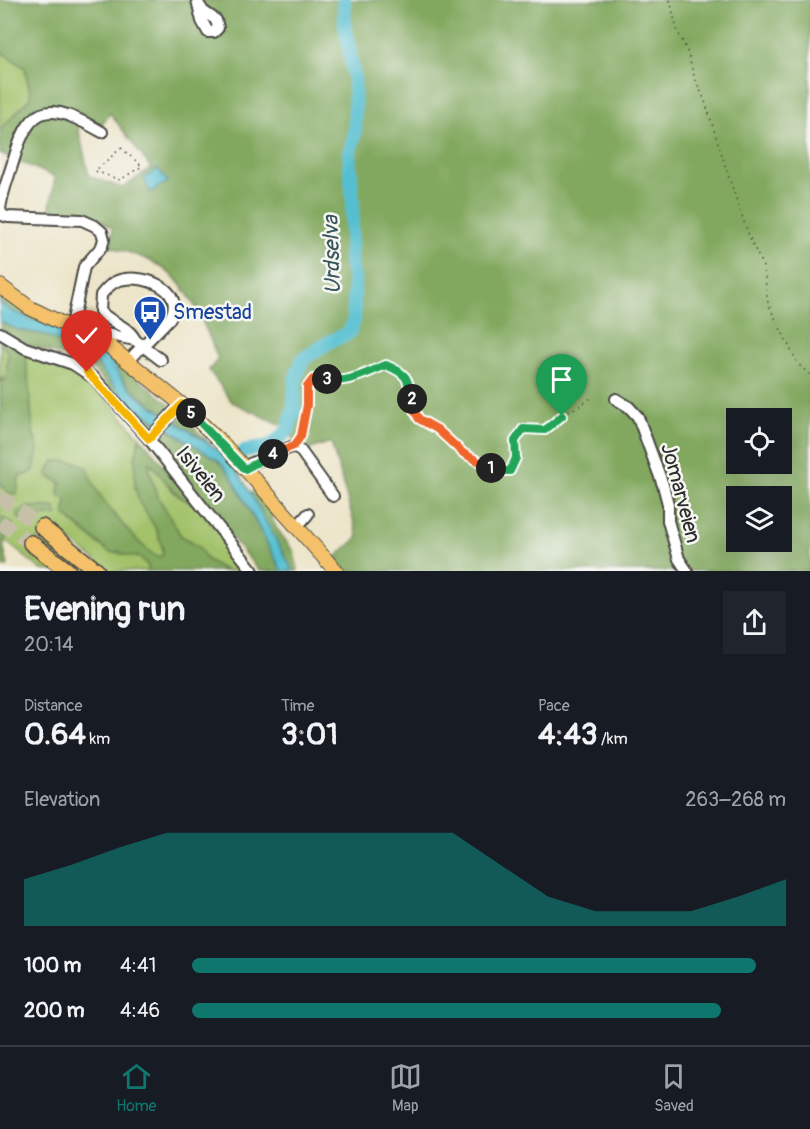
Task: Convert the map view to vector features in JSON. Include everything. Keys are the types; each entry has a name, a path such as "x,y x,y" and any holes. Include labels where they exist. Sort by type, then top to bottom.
{"highway":[{"path":"42,527 97,571"},
{"path":"31,543 68,571"}],"main road":[{"path":"0,286 30,308 102,342 129,360 177,409 245,469 336,571"}],"street":[{"path":"102,132 82,120 60,112 46,111 36,115 21,135 0,209 2,215 8,217 82,220 102,232 104,238 102,246 84,267 74,320 100,333 138,342"},
{"path":"129,360 138,342 170,318 174,311 170,296 160,285 150,280 137,278 114,282 101,295 100,311 106,318 129,331 138,342 161,360"},
{"path":"0,333 26,348 82,369 94,378 149,439"},
{"name":"Jomarveien","path":"616,399 629,407 638,417 663,485 668,504 668,520 679,559 687,571"},
{"name":"Isiveien","path":"177,409 149,439 253,571"},
{"path":"245,469 250,464 294,446 300,450 333,495"},
{"path":"297,527 308,514"}],"path":[{"path":"670,0 677,30 705,101 729,181 764,269 768,304 798,364 810,375"},
{"path":"121,148 142,166 120,180 95,171 121,148"},
{"path":"294,446 301,436 307,405 307,387 313,379 323,378 336,382 386,365 400,371 408,379 414,410 419,419 437,429 463,453 497,470 507,471 513,465 516,458 515,441 523,429 545,430 568,411 591,398"}],"green space":[{"path":"0,0 810,0 810,571 345,571 334,559 358,537 331,442 302,452 286,427 232,402 209,370 218,359 195,306 179,283 153,262 110,246 113,228 93,215 49,213 55,177 0,153 0,130 31,97 25,68 0,51","holes":["81,113 101,125 110,113 151,168 123,188 89,176 78,127"]},
{"path":"0,51 25,68 31,97 0,130"},
{"path":"0,292 52,323 24,318 12,311 0,303"},
{"path":"0,322 19,330 43,334 91,356 117,390 135,407 157,422 149,428 142,426 93,369 80,361 27,345 0,328"},
{"path":"0,337 26,355 33,432 38,449 34,470 29,474 19,476 17,494 8,493 0,484 0,376 2,381 6,380 8,351 0,343"},
{"path":"0,343 8,351 6,380 3,381 0,376"},
{"path":"103,350 169,404 169,410 165,414 138,394 122,378"},
{"path":"23,351 71,367 87,378 140,437 138,442 153,523 162,544 163,555 157,558 116,517 97,490 88,468 76,463 54,461 53,479 62,483 58,493 66,500 72,522 109,552 140,557 148,566 149,571 109,571 49,524 42,536 47,542 49,539 87,571 78,571 44,546 45,543 36,540 29,550 36,558 38,555 59,571 42,570 4,540 12,524 0,518 0,484 11,494 18,487 19,476 29,474 38,449 33,432 26,355","holes":["28,507 53,507 57,515 20,519"]},
{"path":"181,418 185,419 209,443 176,422"},
{"path":"169,430 210,454 227,469 282,571 259,571 187,482 181,463 163,437"},
{"path":"165,433 163,437 187,482 160,445 160,438"},
{"path":"140,437 194,502 193,504 187,501 175,492 149,463 158,497 181,536 198,546 207,560 226,571 149,571 148,566 140,557 125,555 119,551 109,552 65,515 66,500 58,494 61,483 48,476 48,471 54,461 76,463 88,468 97,490 127,530 157,557 163,555 157,530 139,502 135,487 135,458"},
{"path":"149,463 174,492 194,502 235,551 233,559 238,571 226,571 207,560 192,541 181,536 158,497"},
{"path":"258,491 274,512 271,517 294,552 298,571 293,571 256,505 251,494"},
{"path":"28,507 53,507 57,515 20,519 17,512"},
{"path":"2,517 13,527 4,541 8,565 5,567 0,565 0,518"}],"water":[{"path":"158,169 168,182 150,192 144,178"},
{"path":"0,303 32,320 52,323 103,350 124,382 140,398 226,455 246,485 293,571 282,571 232,477 219,461 135,407 117,390 91,356 43,334 19,330 0,322"}],"waterway":[{"name":"Urdselva","path":"244,451 272,445 288,430 294,410 295,380 303,359 329,342 349,333 354,321 354,278 350,261 353,202 349,155 355,133 354,79 345,24 344,0"}],"tunnel":[{"path":"0,497 42,527"},
{"path":"0,522 31,543"}],"place":[{"name":"Smestad","path":"150,341"}],"route":[{"path":"87,372 149,439 182,404 245,469 250,464 294,446 301,436 307,405 307,387 313,379 323,378 336,382 386,365 400,371 408,379 414,410 419,419 437,429 463,453 497,470 510,471 516,458 515,441 523,429 545,430 562,416"}]}
